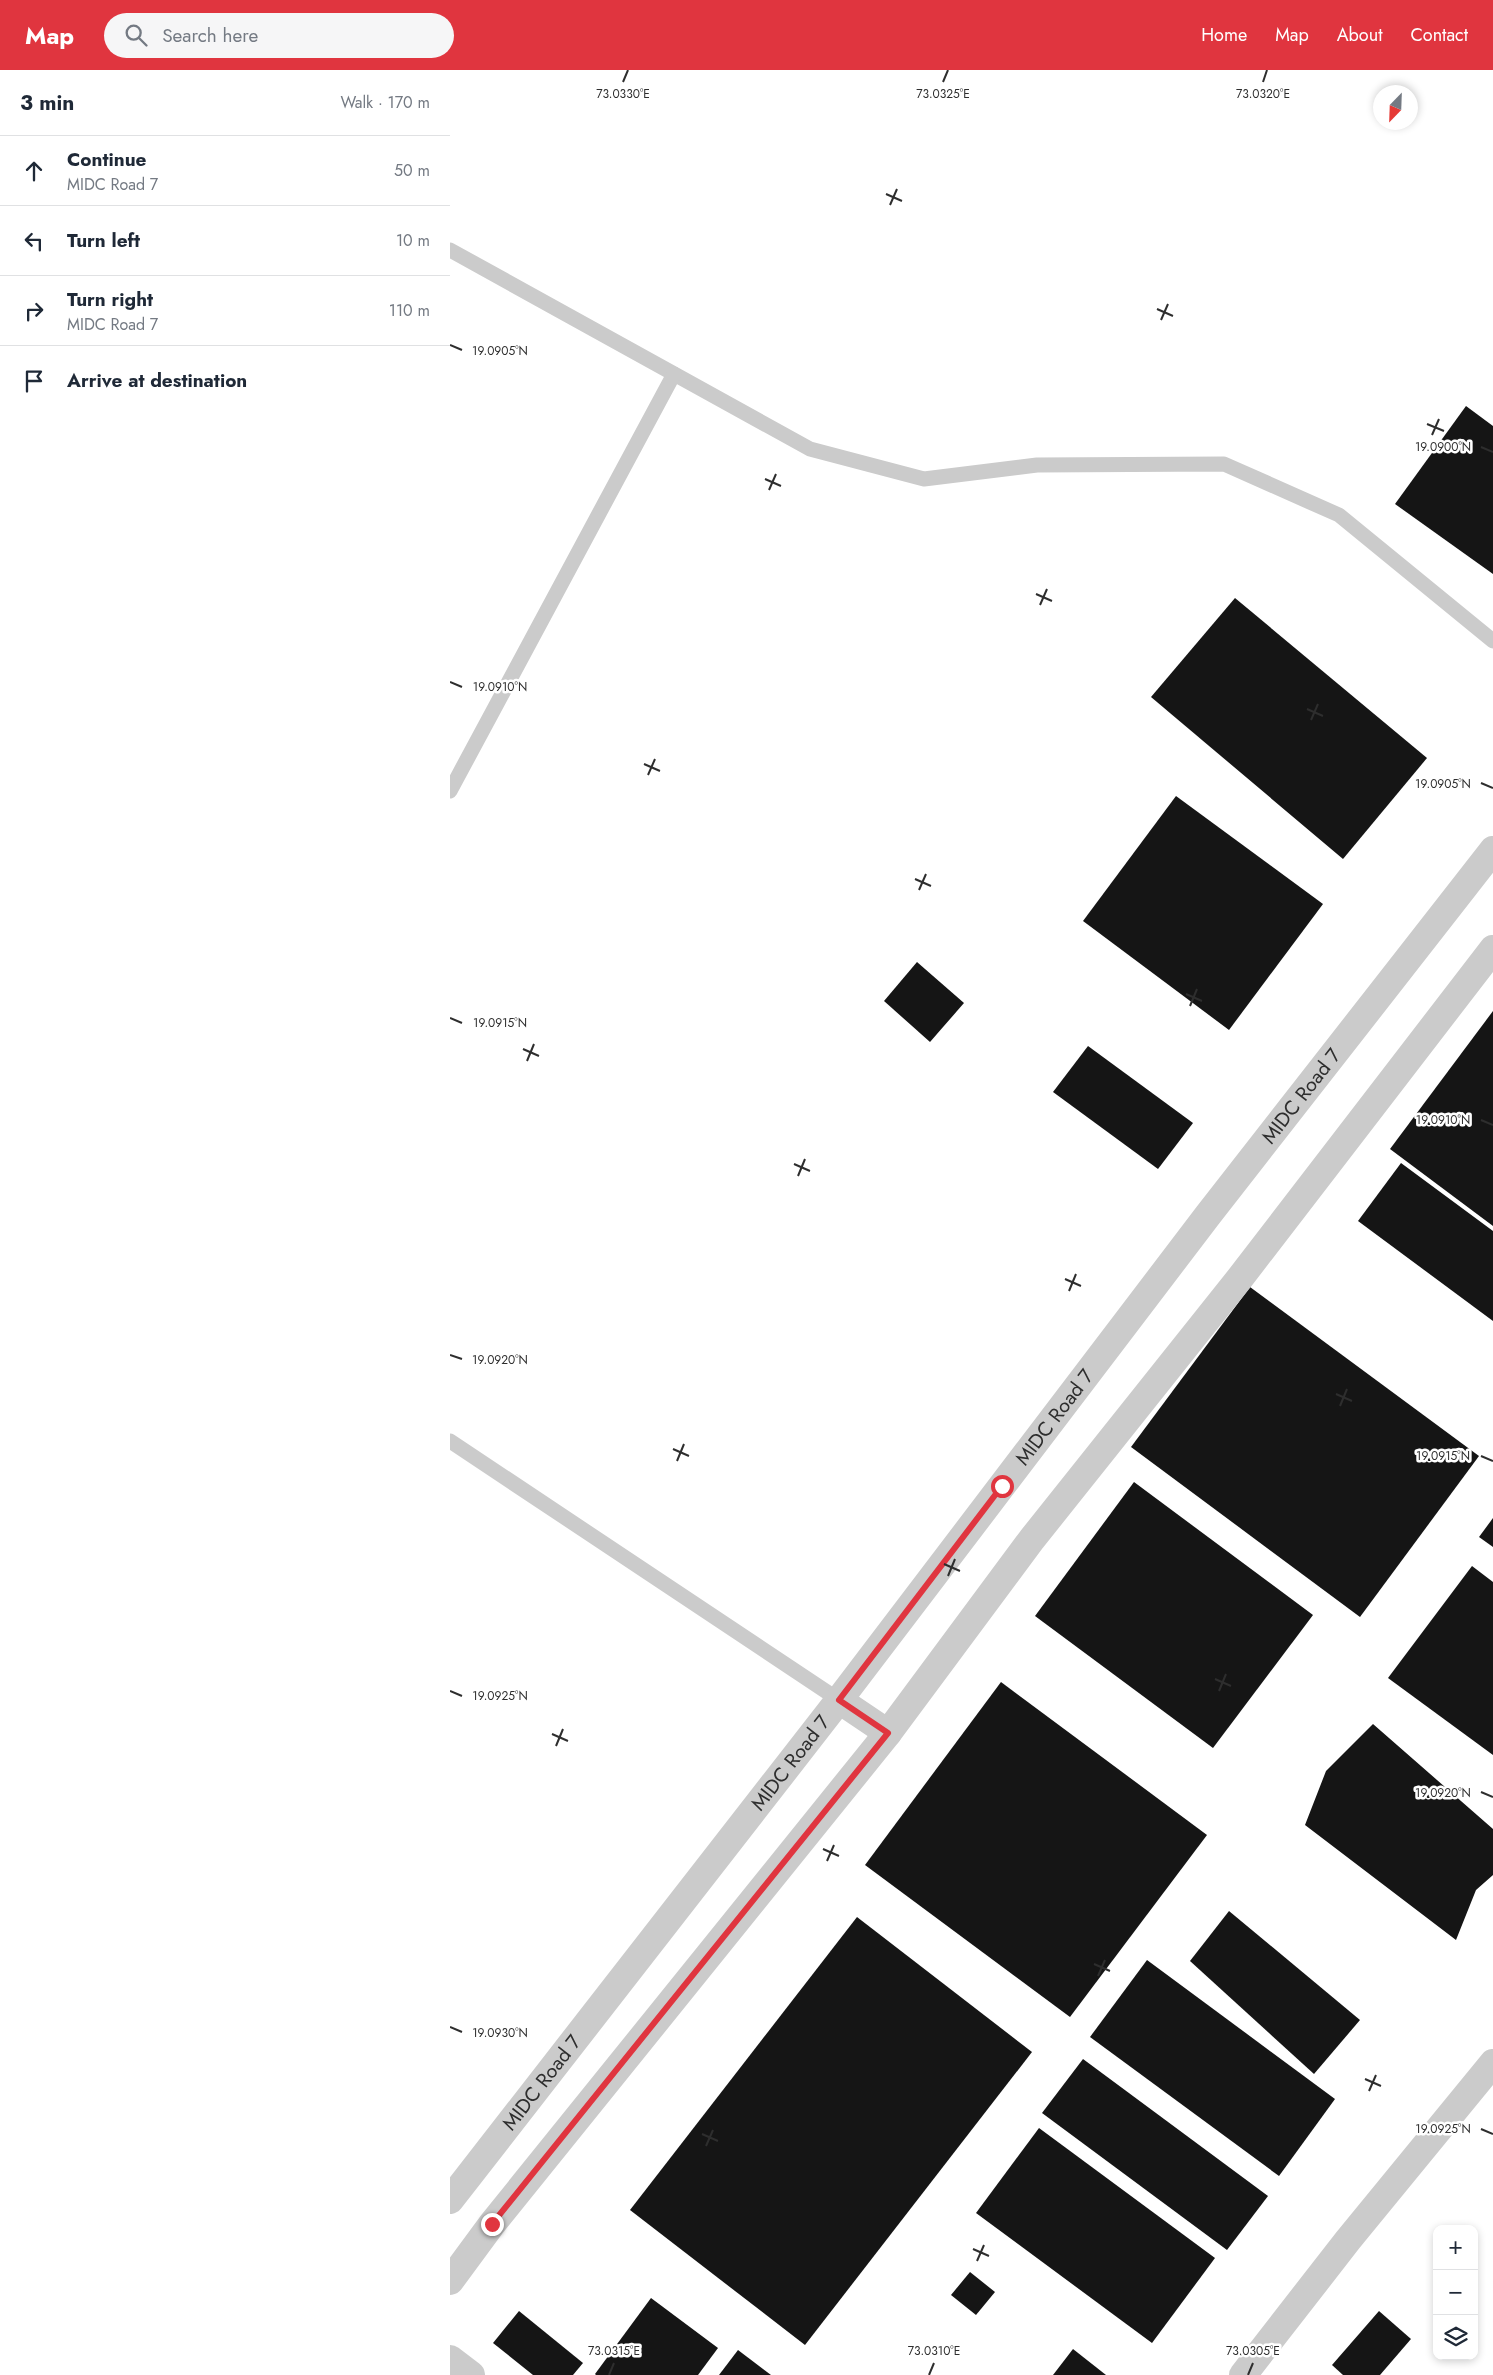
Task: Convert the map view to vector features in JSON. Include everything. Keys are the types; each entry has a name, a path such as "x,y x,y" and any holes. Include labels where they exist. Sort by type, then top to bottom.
{"street":[{"name":"MIDC Road 7","path":"450,2200 839,1700 1208,1215 1493,850"},
{"path":"450,2281 492,2224 888,1733 1032,1539 1240,1278 1493,949"},
{"path":"839,1700 888,1733"},
{"path":"1243,2375 1348,2240 1493,2064"},
{"path":"450,2359 471,2375"}],"lane":[{"path":"450,250 810,449 924,479 1037,465 1224,464 1339,516 1493,641"},
{"path":"450,791 674,374"},
{"path":"450,1441 839,1700"}],"building":[{"path":"1466,406 1493,426 1493,574 1395,504"},
{"path":"1235,598 1427,758 1343,859 1151,697"},
{"path":"1176,796 1323,904 1229,1030 1083,921"},
{"path":"917,962 964,1003 930,1042 884,1001"},
{"path":"1493,1011 1493,1226 1390,1149"},
{"path":"1088,1046 1193,1123 1158,1169 1053,1092"},
{"path":"1401,1163 1493,1231 1493,1321 1358,1221"},
{"path":"1250,1287 1479,1456 1360,1617 1131,1447"},
{"path":"1134,1482 1313,1615 1213,1748 1035,1616"},
{"path":"1493,1518 1493,1547 1479,1537"},
{"path":"1472,1566 1493,1582 1493,1755 1388,1678"},
{"path":"1001,1682 1207,1835 1070,2017 865,1865"},
{"path":"1373,1724 1493,1829 1493,1875 1476,1890 1456,1940 1305,1825 1326,1771"},
{"path":"1229,1911 1360,2020 1314,2074 1190,1961"},
{"path":"857,1917 1032,2052 805,2345 630,2210"},
{"path":"1147,1960 1335,2099 1279,2176 1090,2037"},
{"path":"1083,2059 1268,2196 1227,2250 1042,2113"},
{"path":"1039,2128 1215,2258 1152,2343 976,2213"},
{"path":"970,2272 995,2292 976,2315 951,2295"},
{"path":"651,2298 718,2348 698,2375 596,2375 595,2374"},
{"path":"519,2311 583,2363 573,2375 533,2375 493,2343"},
{"path":"1379,2311 1411,2339 1380,2375 1343,2375 1332,2365"},
{"path":"1073,2349 1106,2375 1053,2375"},
{"path":"738,2350 771,2375 719,2375"}],"route":[{"path":"492,2224 888,1733 839,1700 1002,1486"}]}
